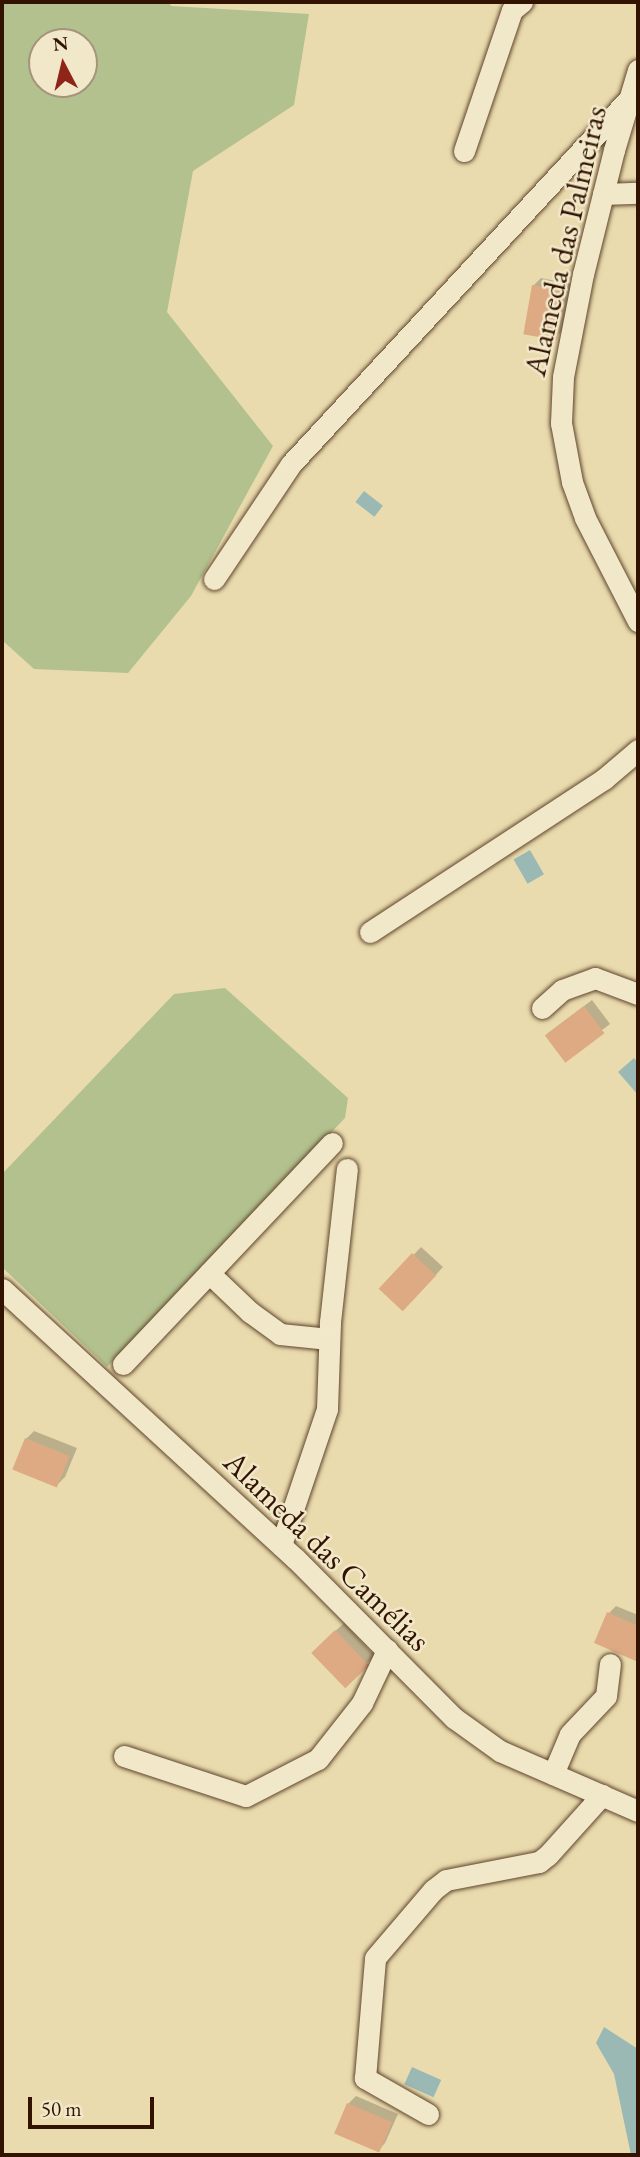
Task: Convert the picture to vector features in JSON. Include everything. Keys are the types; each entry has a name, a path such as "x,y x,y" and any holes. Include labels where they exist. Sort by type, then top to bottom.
{"street":[{"path":"464,151 512,10 523,2"},
{"name":"Alameda das Palmeiras","path":"638,70 603,194 569,340 563,377 561,423 572,482 585,518 638,621"},
{"path":"214,579 290,464 630,98"},
{"path":"603,194 638,193"},
{"path":"370,932 604,779 638,750"},
{"path":"542,1007 562,990 595,978 638,994"},
{"path":"123,1364 332,1143"},
{"path":"281,1545 327,1409 329,1339 346,1169"},
{"path":"209,1273 250,1312 280,1334 329,1339"},
{"name":"Alameda das Camélias","path":"2,1289 281,1545 387,1650 421,1688 474,1734 500,1751 638,1811"},
{"path":"124,1756 246,1796 318,1759 362,1703 387,1650"},
{"path":"553,1774 570,1734 606,1696 610,1664"},
{"path":"428,2114 365,2078 374,1958 433,1890 446,1880 539,1862 602,1795"}],"green space":[{"path":"2,2 169,2 171,6 309,14 294,105 193,171 167,312 273,446 191,596 128,673 34,669 3,641"},
{"path":"225,988 348,1098 345,1118 107,1367 2,1267 2,1174 174,994"}],"water":[{"path":"364,491 383,506 374,517 355,502"},
{"path":"530,850 544,874 528,884 514,860"},
{"path":"634,1058 638,1063 638,1095 618,1072"},
{"path":"604,2027 638,2049 638,2155 631,2155 614,2074 596,2043"},
{"path":"412,2067 441,2080 434,2097 404,2084"}],"building":[{"path":"532,285 565,291 557,340 523,334"},
{"path":"584,1006 604,1033 565,1063 545,1035"},
{"path":"412,1253 436,1276 403,1311 379,1289"},
{"path":"25,1438 70,1456 57,1488 12,1470"},
{"path":"607,1612 638,1626 638,1662 594,1643"},
{"path":"335,1630 369,1665 345,1688 311,1653"},
{"path":"347,2103 392,2122 379,2153 334,2133"}]}
